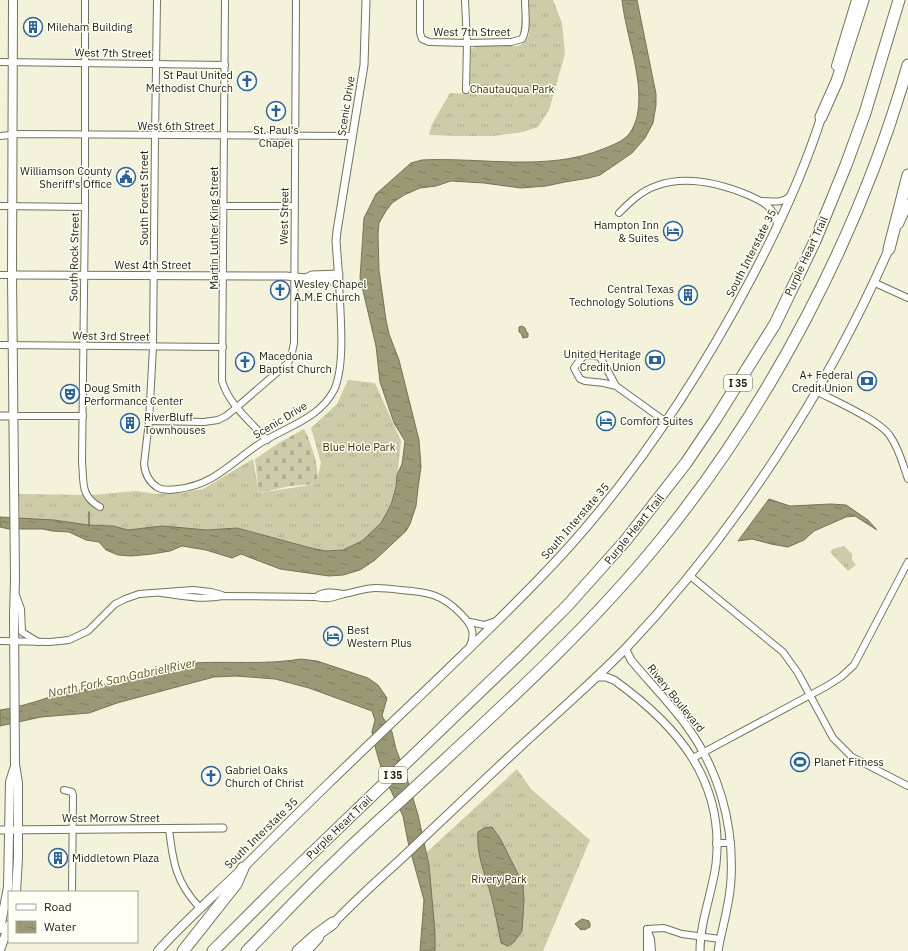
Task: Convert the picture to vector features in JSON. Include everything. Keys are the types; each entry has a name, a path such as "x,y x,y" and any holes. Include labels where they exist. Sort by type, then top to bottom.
{"highway":[{"path":"821,116 837,81 863,0"},
{"name":"Purple Heart Trail","path":"213,951 568,605 626,540 686,463 715,420 775,324 814,241 846,165 865,113 899,0"},
{"name":"Purple Heart Trail","path":"247,951 333,864 560,651 634,571 688,504 730,445 788,351 808,315 856,213 879,153 908,65"},
{"path":"889,249 908,175"},
{"path":"183,951 236,884 243,868"},
{"path":"298,951 336,920"}],"main road":[{"path":"0,929 2,910 8,887 18,783 15,764 12,276 13,0"},
{"name":"South Interstate 35","path":"158,951 199,907 243,868 537,582 603,506 648,448 721,335 778,227 821,116 856,0"},
{"path":"308,951 336,920 627,647 689,575 743,505 774,459 816,391 874,282 908,204"},
{"path":"14,830 18,858 16,891"},
{"path":"0,950 8,928"}],"street":[{"name":"South Rock Street","path":"85,0 85,207 82,462 85,492 89,500 100,507"},
{"name":"South Forest Street","path":"149,421 154,347 154,136 157,0"},
{"name":"Martin Luther King Street","path":"225,0 222,381 232,402 267,440"},
{"name":"West Street","path":"149,421 204,422 226,416 288,363 291,357 294,343 293,277 296,0"},
{"name":"Scenic Drive","path":"149,421 145,470 150,481 164,489 182,488 200,484 222,472 267,440 314,413 322,406 334,390 340,371 341,361 339,278 336,241 364,65 366,0"},
{"name":"West 7th Street","path":"420,0 420,33 422,40 428,42 467,43 511,42 522,39 525,29 525,0"},
{"path":"465,0 467,43 466,90"},
{"name":"West 7th Street","path":"0,62 225,65"},
{"name":"West 6th Street","path":"0,136 20,134 352,136"},
{"path":"619,213 641,193 655,186 670,182 686,181 713,183 734,189 762,201 774,212 777,218 778,227"},
{"path":"762,201 778,202 787,199 792,194"},
{"path":"0,206 85,207"},
{"path":"224,206 294,206"},
{"name":"West 4th Street","path":"0,276 223,276 306,278 312,275 339,278"},
{"path":"874,282 908,298"},
{"name":"West 3rd Street","path":"0,345 222,347"},
{"path":"616,386 600,357 589,355 583,356 574,368 580,379 616,386 666,422"},
{"path":"816,391 870,420 886,431 893,440 908,479"},
{"path":"0,416 83,416"},
{"path":"693,758 841,677 854,665 908,562"},
{"path":"689,575 783,652 795,668 829,730 846,752 852,757 908,786"},
{"path":"0,641 60,642 78,636 93,627 114,606 125,599 139,594 161,593 192,598 223,596 316,597 327,599 337,597 342,594 375,588 434,594 452,605 470,622 473,636 470,648"},
{"path":"14,592 21,609 22,632 38,642"},
{"path":"470,622 484,625 498,620"},
{"name":"Rivery Boulevard","path":"627,647 626,650 630,658 686,724 704,753 718,784 724,803 731,842 731,881 726,915 718,951"},
{"name":"Rivery Boulevard","path":"596,677 606,677 614,680 670,728 693,758 704,779 710,797 715,823 716,844 715,871 701,936 700,951"},
{"path":"64,790 72,792 73,795 72,891"},
{"name":"West Morrow Street","path":"0,830 223,828"},
{"path":"169,829 176,872 183,887 199,907"},
{"path":"716,844 731,842"},
{"path":"647,929 664,928 682,934 720,939"},
{"path":"647,929 647,951"},
{"path":"647,929 652,951"}],"green space":[{"name":"Chautauqua Park","path":"529,0 553,0 562,23 565,54 549,110 538,127 523,132 493,136 429,135 432,124 450,93 470,94 471,49 476,46 518,46 525,42 529,35"},
{"path":"520,60 522,78 512,79 509,62"},
{"name":"Blue Hole Park","path":"348,380 375,383 401,441 396,487 391,505 381,523 362,541 343,550 325,551 237,528 207,530 149,528 128,530 113,526 20,523 19,494 91,495 137,491 156,494 180,493 203,489 253,459 259,493 316,484 321,463 311,428 337,404"},
{"path":"304,429 312,448 318,473 316,484 290,486 259,493 255,459"},
{"path":"844,546 852,554 852,560 856,565 848,571 830,552 833,549"},
{"name":"Rivery Park","path":"517,769 531,789 590,840 543,951 435,951 426,853"}],"water":[{"path":"622,0 637,0 656,94 653,123 645,138 632,153 600,175 546,186 521,188 484,183 451,181 436,186 420,188 404,195 392,203 379,223 379,270 386,320 389,334 399,360 419,440 421,467 416,506 410,524 406,531 375,560 360,570 343,575 329,576 280,569 241,554 232,558 206,550 182,546 170,551 152,554 131,556 118,555 106,550 99,542 86,540 69,532 43,529 9,529 0,527 0,517 54,520 88,525 113,526 128,530 162,526 207,530 237,528 325,551 343,550 362,541 381,523 391,505 396,487 397,475 402,464 405,441 394,423 380,382 376,346 360,278 364,218 376,194 411,163 422,160 537,162 559,160 582,156 603,149 625,138 632,130 635,122 639,98 636,70"},
{"path":"522,326 528,333 528,337 523,338 519,332 519,327"},
{"path":"769,499 790,506 831,504 846,505 868,520 877,530 855,516 846,517 814,531 804,540 788,547 752,539 738,541"},
{"path":"301,659 317,661 368,678 378,685 387,698 382,716 392,732 396,749 406,775 418,815 429,865 435,932 435,951 420,951 424,900 408,842 403,816 383,774 376,750 372,732 375,720 372,711 309,688 275,679 236,676 214,677 117,703 89,713 41,717 0,726 0,710 26,705 67,692 91,688 155,668 191,663 265,662"},
{"path":"492,827 501,840 523,884 524,901 522,931 514,942 508,946 501,943 491,895 478,848 478,832 484,828"},
{"path":"582,919 589,921 590,927 581,930 575,924"}],"waterway":[{"path":"89,512 89,526"}],"place":[{"name":"Mileham Building","path":"33,27"},
{"name":"St Paul United Methodist Church","path":"247,81"},
{"name":"St. Paul's Chapel","path":"276,111"},
{"name":"Williamson County Sheriff's Office","path":"126,177"},
{"name":"Hampton Inn & Suites","path":"673,231"},
{"name":"Wesley Chapel A.M.E Church","path":"280,290"},
{"name":"Central Texas Technology Solutions","path":"688,295"},
{"name":"United Heritage Credit Union","path":"655,360"},
{"name":"Macedonia Baptist Church","path":"245,362"},
{"name":"A+ Federal Credit Union","path":"867,381"},
{"name":"Doug Smith Performance Center","path":"70,394"},
{"name":"Comfort Suites","path":"606,421"},
{"name":"RiverBluff Townhouses","path":"130,423"},
{"name":"Best Western Plus","path":"333,636"},
{"name":"Planet Fitness","path":"800,762"},
{"name":"Gabriel Oaks Church of Christ","path":"211,776"},
{"name":"Middletown Plaza","path":"58,858"}],"water label":[{"name":"North Fork San Gabriel River","path":"122,678"}]}
